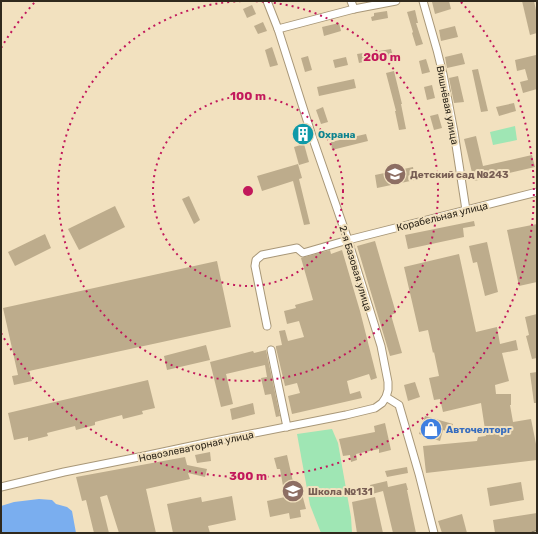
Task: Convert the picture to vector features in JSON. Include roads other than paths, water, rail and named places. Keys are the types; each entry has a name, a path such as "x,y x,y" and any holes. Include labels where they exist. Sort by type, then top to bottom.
{"street":[{"name":"2-я Базовая улица","path":"267,1 278,29 348,240 381,346 388,382 386,397"},
{"path":"351,1 354,8"},
{"path":"278,29 354,8 396,1"},
{"name":"Вишнёвая улица","path":"423,1 437,50 454,132 466,210"},
{"name":"Корабельная улица","path":"268,326 254,266 256,260 262,256 297,248 303,253 348,240 537,192"},
{"path":"271,350 287,427"},
{"path":"386,397 398,405 420,478 434,533"},
{"name":"Новоэлеваторная улица","path":"1,487 64,472 346,415 375,408 382,403 386,397"}],"water":[{"path":"39,499 52,500 56,504 67,507 72,511 76,533 1,533 1,506 14,502"}],"railway":[{"path":"533,533 537,532"}],"place":[{"name":"Охрана","path":"303,134"},
{"name":"Детский сад №243","path":"395,174"},
{"name":"Авточелторг","path":"431,429"},
{"name":"Школа №131","path":"293,491"}]}
